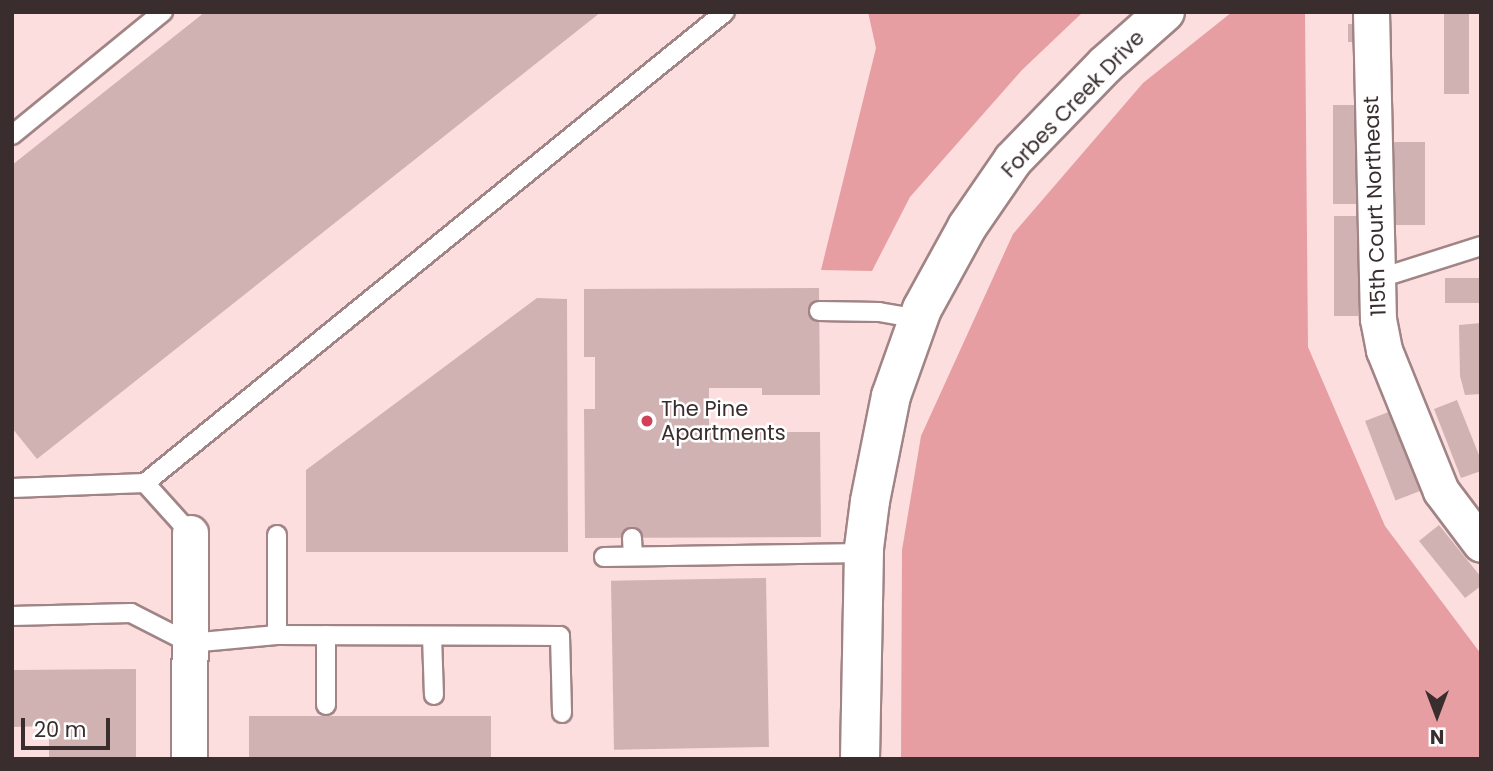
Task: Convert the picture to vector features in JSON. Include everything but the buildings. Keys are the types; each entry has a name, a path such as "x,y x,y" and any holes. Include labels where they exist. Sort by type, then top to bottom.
{"street":[{"name":"Forbes Creek Drive","path":"860,759 864,553 891,396 920,314 967,227 1013,160 1105,65 1165,12"},
{"name":"115th Court Northeast","path":"1371,12 1377,279 1384,350 1441,491 1481,544"},
{"path":"189,759 190,533"}],"lane":[{"path":"12,135 163,12"},
{"path":"12,488 145,483 725,12"},
{"path":"1377,279 1481,246"},
{"path":"820,311 920,314"},
{"path":"145,483 190,533"},
{"path":"277,535 277,635"},
{"path":"632,538 633,556"},
{"path":"604,557 864,553"},
{"path":"12,616 131,612 190,643 277,635 560,636 562,713"},
{"path":"326,635 326,705"},
{"path":"432,636 434,695"}],"shaded area":[{"path":"868,12 1083,12 1022,70 910,197 872,271 821,270 876,48"},
{"path":"1232,12 1305,12 1308,347 1385,526 1481,654 1481,759 901,759 902,550 921,436 1013,234 1143,83"}],"place":[{"name":"The Pine Apartments","path":"647,421"}]}
